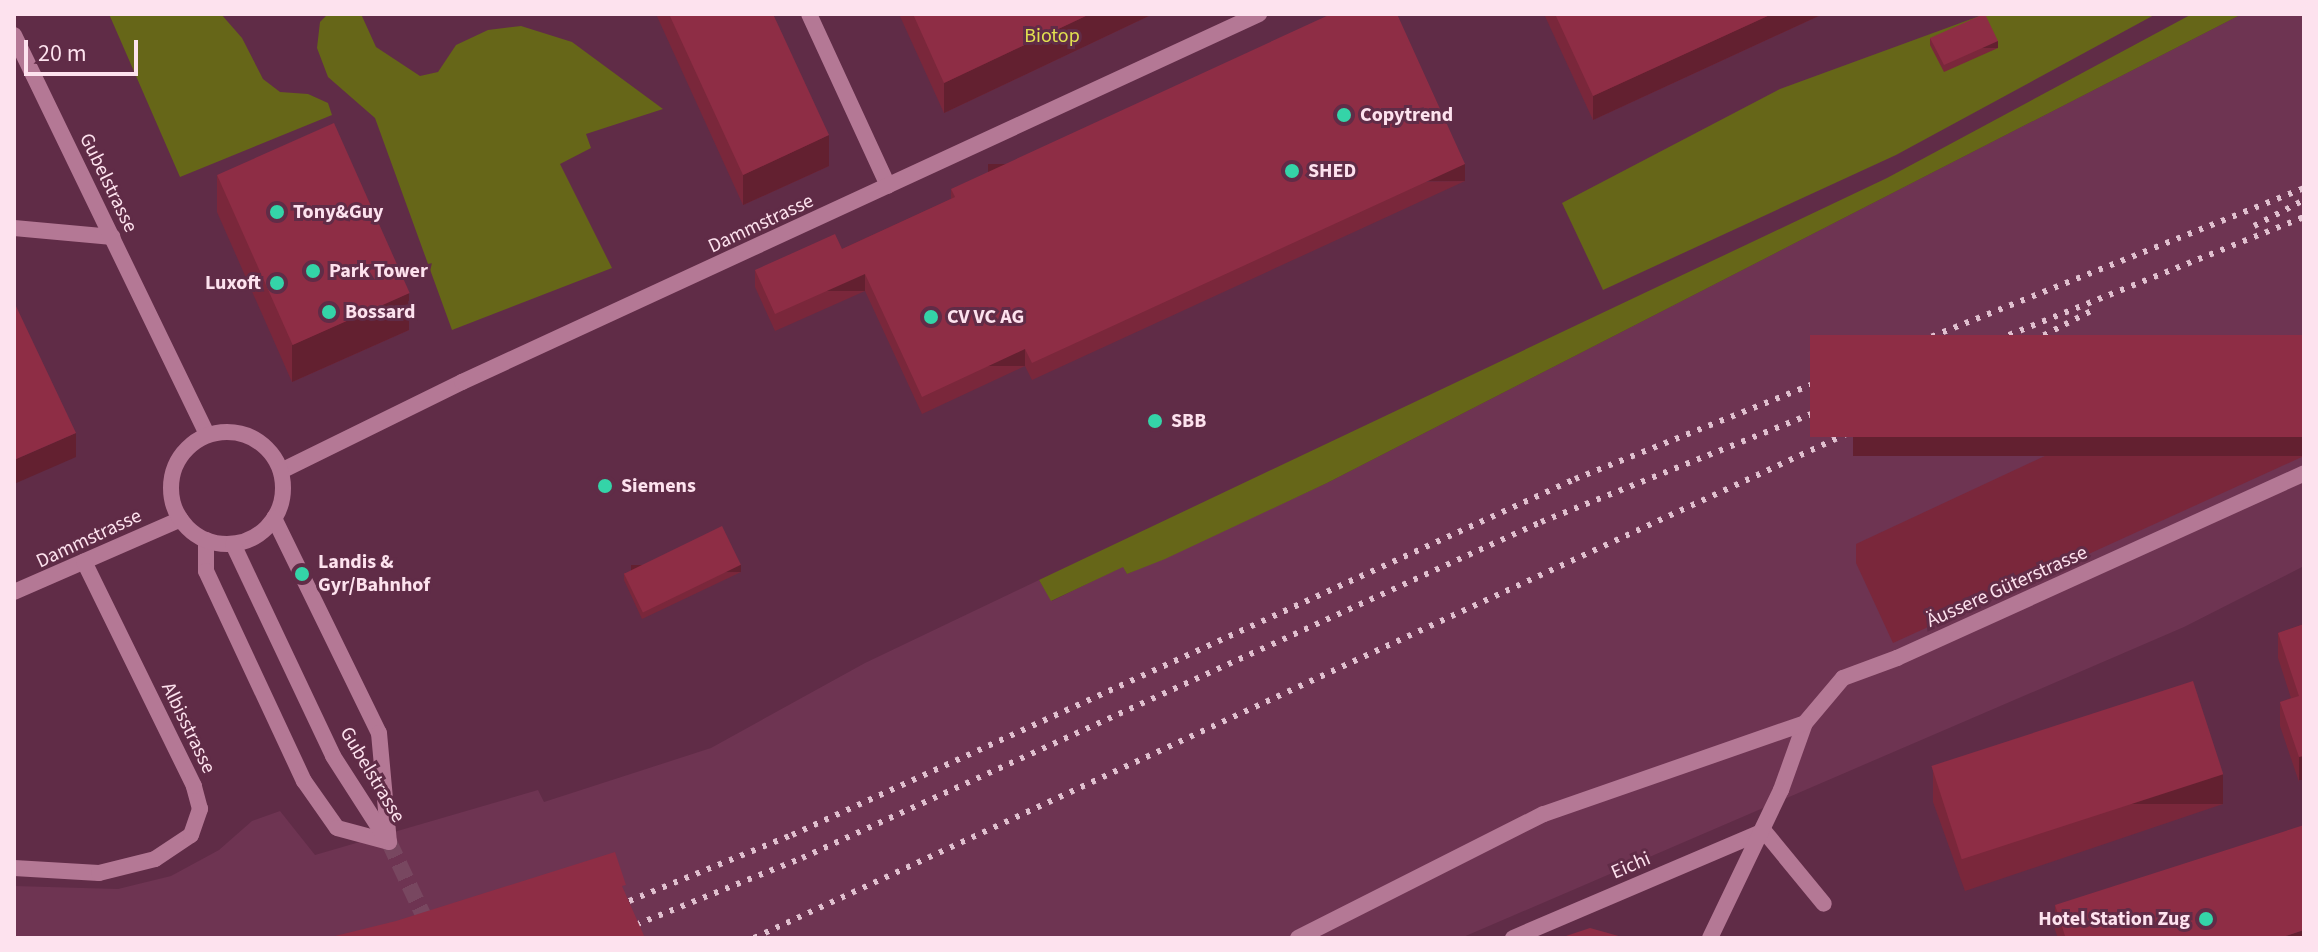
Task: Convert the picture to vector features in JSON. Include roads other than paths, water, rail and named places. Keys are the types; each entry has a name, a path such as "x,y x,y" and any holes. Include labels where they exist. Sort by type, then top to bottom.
{"street":[{"path":"809,14 888,186"},
{"name":"Dammstrasse","path":"281,471 1259,14"},
{"name":"Gubelstrasse","path":"14,35 207,435"},
{"path":"14,228 113,237"},
{"path":"225,432 259,442 281,471 283,487 274,518 250,540 233,544 206,540 181,519 173,504 173,471 192,444 207,435 225,432"},
{"name":"Äussere Güterstrasse","path":"1710,938 1764,831 1805,723 1843,678 1897,658 2304,473"},
{"name":"Gubelstrasse","path":"274,518 379,733 389,842"},
{"name":"Dammstrasse","path":"14,592 44,583 84,561 181,519"},
{"path":"206,540 206,571 304,781 337,828 389,842"},
{"name":"Gubelstrasse","path":"233,544 333,756 389,842"},
{"name":"Albisstrasse","path":"14,868 99,873 155,859 191,835 200,809 194,786 84,561"},
{"path":"1298,938 1544,814 1805,723"},
{"path":"1764,831 1824,904"},
{"name":"Eichi","path":"1513,938 1764,831"}],"tunnel":[{"path":"389,842 434,938"}],"railway":[{"path":"607,910 792,835 1575,479 2304,188"},
{"path":"2254,226 2304,200"},
{"path":"603,938 802,858 1541,522 2304,217"},
{"path":"754,938 1905,407 2091,311"}],"place":[{"name":"Copytrend","path":"1344,115"},
{"name":"SHED","path":"1292,171"},
{"name":"Tony&Guy","path":"277,212"},
{"name":"Park Tower","path":"313,271"},
{"name":"Luxoft","path":"277,283"},
{"name":"Bossard","path":"329,312"},
{"name":"CV VC AG","path":"931,317"},
{"name":"SBB","path":"1155,421"},
{"name":"Siemens","path":"605,486"},
{"name":"Landis & Gyr/Bahnhof","path":"302,574"},
{"name":"Hotel Station Zug","path":"2206,919"}],"park label":[{"name":"Biotop","path":"1052,36"}]}
